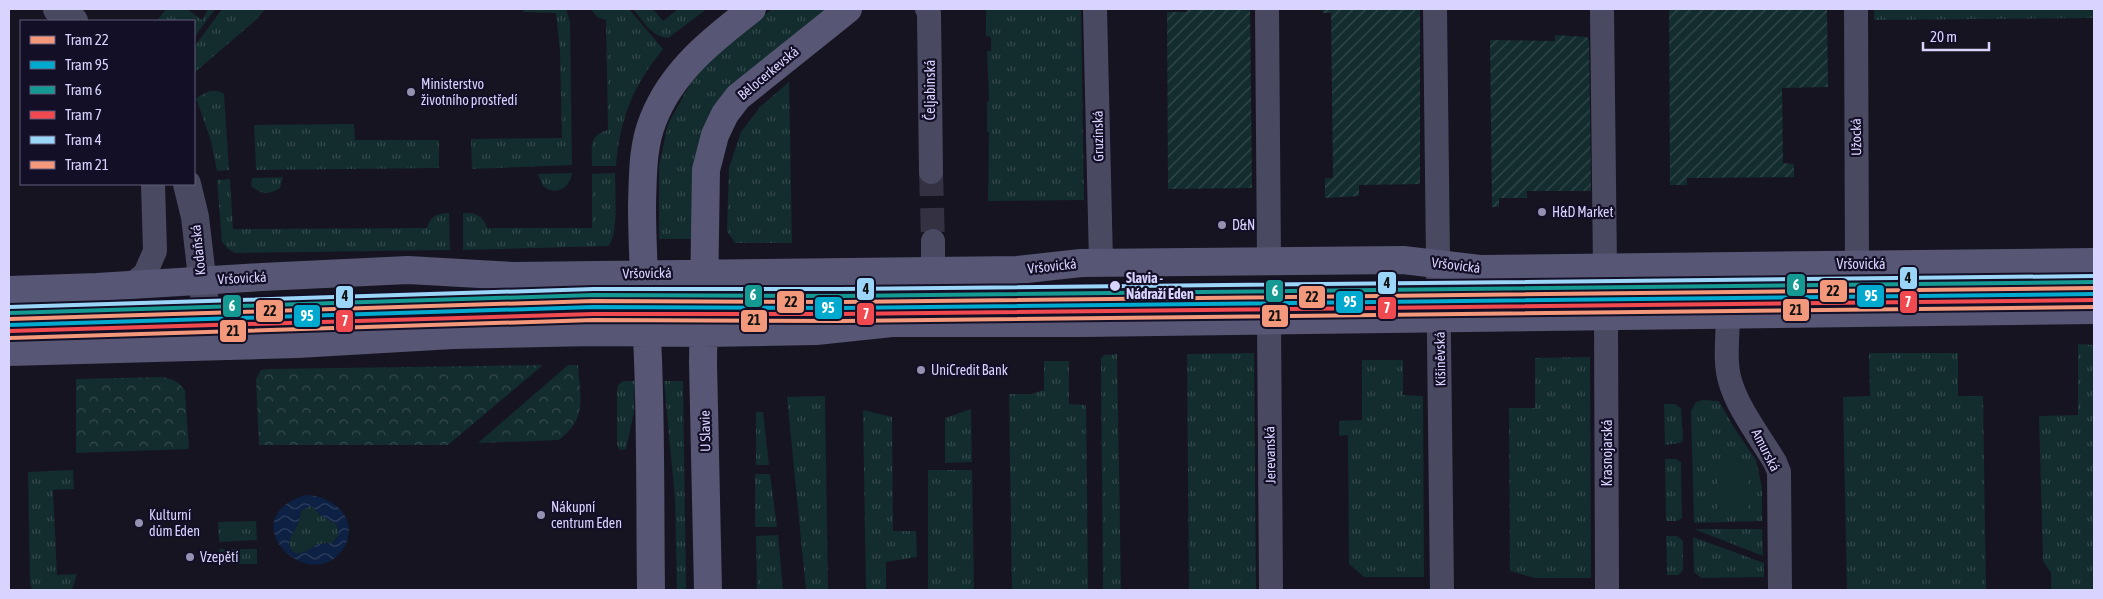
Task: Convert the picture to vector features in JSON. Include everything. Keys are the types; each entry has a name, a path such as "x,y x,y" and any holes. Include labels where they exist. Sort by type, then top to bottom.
{"main road":[{"path":"651,590 643,172 648,133 653,118 683,68 715,38 752,9"},
{"name":"Bělocerkevská","path":"706,273 706,170 711,143 722,119 738,97 848,9"},
{"name":"Vršovická","path":"9,290 408,270 514,276 1017,270 1100,262 1409,260 1480,269 2094,262"},
{"name":"U Slavie","path":"706,273 704,333 708,590"},
{"path":"9,352 297,344 453,335 816,332 892,323 1439,319 2094,310"}],"street":[{"path":"56,9 62,20"},
{"path":"56,9 72,20"},
{"name":"Čeljabinská","path":"926,9 930,13 931,172"},
{"name":"Gruzínská","path":"1095,9 1100,262"},
{"path":"1267,9 1269,261"},
{"name":"Kišiněvská","path":"1435,9 1442,590"},
{"path":"1602,9 1605,268"},
{"name":"Užocká","path":"1856,9 1857,265"},
{"path":"130,285 145,274 155,251 153,185"},
{"name":"Kodaňská","path":"187,185 195,217 210,346"},
{"path":"933,241 933,271"},
{"name":"Amurská","path":"1728,315 1728,370 1730,381 1779,472 1780,590"},
{"name":"Krasnojarská","path":"1606,316 1607,590"},
{"name":"Jerevanská","path":"1269,320 1271,590"}],"green space":[{"path":"166,9 187,9 202,20 208,9 215,9 195,37 195,20 158,20"},
{"path":"222,9 265,9 257,19 195,72 195,46"},
{"path":"524,9 566,9 570,22 572,165 472,169 471,139 562,138 560,52 556,13 523,12"},
{"path":"591,9 629,9 663,49 644,76 630,103 621,133 616,166 592,166 592,143 597,135 608,130 606,20 597,17"},
{"path":"633,9 653,9 663,21 678,9 707,9 668,38 652,31"},
{"path":"772,9 830,9 740,79 695,239 659,239 659,166 668,124 690,84 718,51"},
{"path":"986,9 1081,9 1084,200 988,201 989,132 987,132 987,102 989,101 987,51 991,51 991,37 986,36"},
{"path":"1187,9 1250,9 1252,188 1168,189 1167,12 1187,12"},
{"path":"1323,9 1420,9 1420,184 1359,185 1359,196 1325,198 1325,178 1333,178 1331,13 1323,13"},
{"path":"1669,9 1827,9 1828,87 1782,88 1783,163 1794,164 1794,177 1687,178 1687,185 1670,185"},
{"path":"1874,9 2094,9 2094,18 1874,20"},
{"path":"1555,35 1587,37 1589,40 1591,191 1527,191 1527,198 1499,198 1499,207 1492,207 1490,40 1555,41"},
{"path":"789,82 792,243 735,243 727,231 729,168 741,132 761,106"},
{"path":"210,91 219,91 224,94 229,170 217,171 211,141 196,98"},
{"path":"354,124 355,140 439,140 439,168 256,170 254,125"},
{"path":"572,173 571,179 565,187 557,190 548,189 543,186 538,174"},
{"path":"615,173 615,223 614,233 608,246 463,250 463,213 478,216 483,220 487,228 592,228 592,174"},
{"path":"283,177 280,188 272,192 258,191 251,186 252,178"},
{"path":"230,179 233,229 427,228 435,216 449,213 450,250 235,253 222,242 217,180"},
{"path":"2094,270 2094,304 1820,306 1820,297 1823,296 1823,272"},
{"path":"1803,272 1803,297 1807,297 1807,307 1632,307 1631,275"},
{"path":"1616,274 1617,308 1460,308 1457,301 1468,301 1468,276"},
{"path":"579,285 580,308 587,309 587,315 324,321 270,325 270,318 275,317 275,296"},
{"path":"144,299 145,320 161,320 155,325 9,329 9,302"},
{"path":"1396,302 1396,311 1090,315 1090,306"},
{"path":"2078,344 2094,345 2094,590 2051,590 2051,573 2043,561 2039,416 2078,415"},
{"path":"1254,353 1256,590 1189,590 1187,354"},
{"path":"1869,353 1958,353 1958,396 1983,396 1986,590 1847,590 1843,397 1870,396"},
{"path":"1117,354 1121,590 1103,590 1101,358 1104,355"},
{"path":"1590,357 1591,578 1535,578 1510,571 1509,408 1535,408 1535,358"},
{"path":"1362,360 1403,360 1403,395 1423,396 1424,577 1364,577 1349,564 1348,435 1339,436 1339,421 1362,420"},
{"path":"1044,361 1069,361 1069,404 1086,405 1088,590 1012,590 1009,394 1031,394 1044,390"},
{"path":"543,365 448,445 259,445 256,379 261,370"},
{"path":"568,365 578,365 580,406 574,423 559,440 478,443"},
{"path":"162,377 175,381 185,391 189,449 76,453 76,379"},
{"path":"623,381 635,381 634,412 626,449 622,450 619,449 617,444 617,391 618,385"},
{"path":"664,381 683,381 686,590 677,590 675,499"},
{"path":"825,396 828,590 806,590 787,397"},
{"path":"1703,400 1719,401 1756,460 1762,488 1762,521 1694,523 1691,411 1696,402"},
{"path":"1664,404 1675,404 1681,408 1683,440 1680,443 1665,445"},
{"path":"971,409 972,462 945,463 945,418"},
{"path":"863,410 892,417 893,531 916,531 917,557 886,562 886,590 866,590"},
{"path":"756,412 763,412 769,465 756,465"},
{"path":"1665,459 1676,459 1681,462 1682,518 1677,521 1666,521"},
{"path":"1718,459 1747,460 1747,516 1718,516"},
{"path":"73,470 74,489 53,490 57,575 77,574 72,590 32,590 30,582 28,472"},
{"path":"928,470 972,470 974,590 928,590"},
{"path":"755,474 770,474 777,527 755,527"},
{"path":"311,506 323,517 337,524 339,535 332,543 318,544 305,552 296,554 289,543 302,509"},
{"path":"256,521 257,540 219,542 218,522"},
{"path":"1694,529 1762,529 1763,556"},
{"path":"778,535 783,590 757,590 756,536"},
{"path":"1666,536 1677,536 1683,541 1683,570 1678,575 1667,575"},
{"path":"1693,537 1764,563 1764,577 1701,578 1694,572"},
{"path":"219,549 257,549 257,564 220,564"}],"water":[{"path":"306,495 316,496 335,505 342,511 349,528 344,548 329,561 313,564 296,560 283,549 275,535 274,520 284,506","holes":["311,506 323,517 337,524 339,535 332,543 318,544 305,552 296,554 289,543 302,510"]}],"tunnel":[{"path":"931,172 933,241"}],"tram line":[{"name":"4","path":"9,307 594,289 841,289 2094,276"},
{"name":"6","path":"9,313 594,295 841,296 2094,282"},
{"name":"22","path":"9,319 594,301 841,302 2094,288"},
{"name":"95","path":"9,325 594,307 841,308 2094,294"},
{"name":"7","path":"9,331 594,314 841,314 2094,300"},
{"name":"21","path":"10,338 594,320 841,321 2094,307"}],"place":[{"name":"Ministerstvo životního prostředí","path":"411,92"},
{"name":"H&D Market","path":"1542,212"},
{"name":"D&N","path":"1222,225"},
{"name":"Slavia - Nádraží Eden","path":"1115,286"},
{"name":"UniCredit Bank","path":"921,370"},
{"name":"Nákupní centrum Eden","path":"541,515"},
{"name":"Kulturní dům Eden","path":"139,523"},
{"name":"Vzepětí","path":"190,557"}]}
